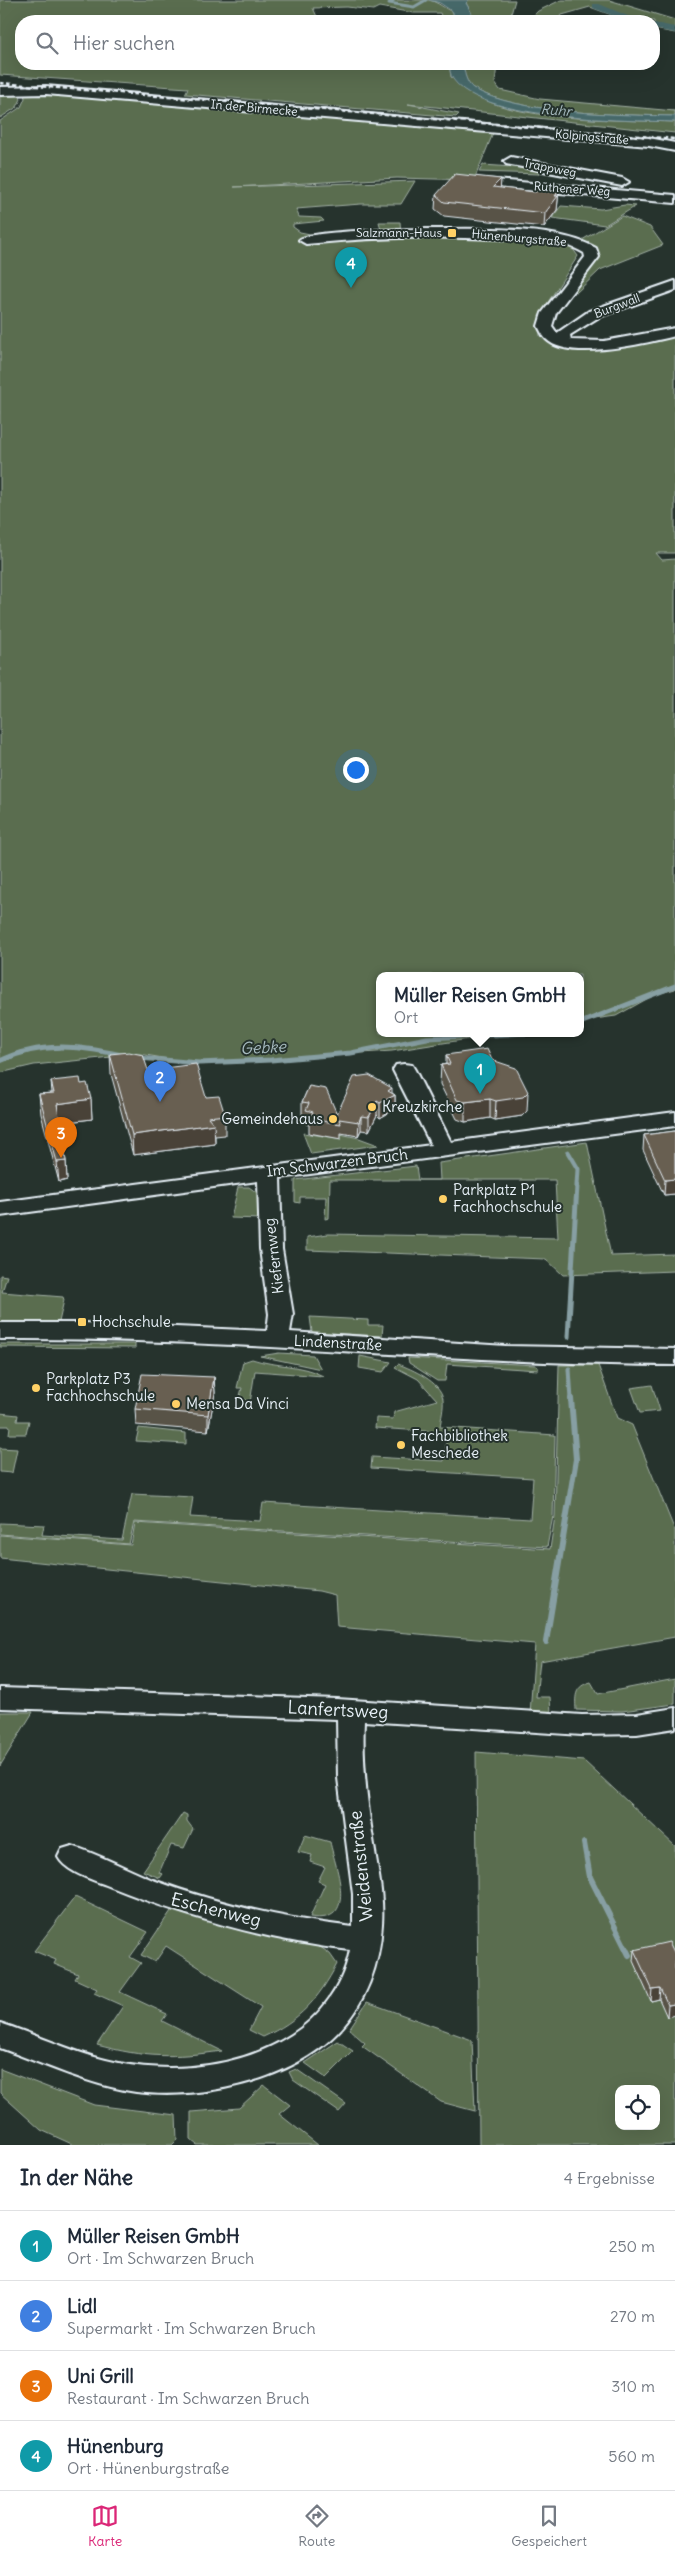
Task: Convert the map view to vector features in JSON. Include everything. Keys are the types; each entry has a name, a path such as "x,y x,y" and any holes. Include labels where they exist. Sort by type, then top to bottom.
{"street":[{"name":"In der Birmecke","path":"0,91 52,91 508,130"},
{"name":"Kolpingstraße","path":"508,130 649,142 675,147"},
{"name":"Trappweg","path":"512,161 612,180 675,197"},
{"name":"Rüthener Weg","path":"469,182 675,197"},
{"name":"Hünenburgstraße","path":"306,240 430,232 538,237 582,246 591,251 592,257 549,314 545,326 559,337"},
{"name":"Burgwall","path":"559,337 594,314 675,285"},
{"path":"559,337 580,346 614,344 675,332"},
{"path":"404,1070 444,1150"},
{"name":"Im Schwarzen Bruch","path":"0,1209 675,1119"},
{"name":"Kiefernweg","path":"269,1172 271,1249 281,1314 277,1339"},
{"name":"Lindenstraße","path":"0,1331 148,1332 578,1357 675,1357"},
{"name":"Lanfertsweg","path":"0,1698 351,1710 582,1725 636,1724 675,1718"},
{"name":"Weidenstraße","path":"0,2035 87,2068 137,2079 188,2080 242,2071 292,2049 316,2034 331,2020 352,1990 366,1940 368,1911 349,1745 351,1710"},
{"name":"Eschenweg","path":"72,1857 164,1897 193,1906 324,1935 366,1940"}],"green space":[{"path":"0,0 429,0 453,12 453,15 414,13 379,7 373,10 347,7 313,8 316,15 15,15 15,70 450,70 451,77 471,92 502,106 524,112 576,118 675,122 675,133 408,104 459,114 456,117 185,94 188,88 0,75"},
{"path":"469,0 515,0 511,15 471,15 466,3"},
{"path":"561,0 609,0 658,15 612,15 590,7 562,15 534,15 538,11"},
{"path":"660,15 675,20 675,28 660,28"},
{"path":"660,28 675,31 675,33 660,30"},
{"path":"464,70 496,70 495,83 500,90 540,99 675,111 675,116 600,114 515,103 491,97 473,88"},
{"path":"0,85 16,86 21,99 17,107 0,118"},
{"path":"23,91 494,131 474,180 397,178 234,187 415,181 401,204 361,204 296,209 299,217 321,218 324,221 293,224 293,227 300,232 310,234 381,229 379,222 400,222 401,235 546,240 570,245 578,256 539,316 540,336 573,351 616,346 675,334 675,553 656,553 662,560 675,559 675,989 654,995 616,1016 584,1020 584,972 376,972 376,1037 481,1037 392,1051 197,1064 140,1054 34,1065 0,1073 0,121 21,107 25,98"},
{"path":"483,165 542,169 539,174 479,172"},
{"path":"625,205 636,206 605,225 552,218 561,206 601,209"},
{"path":"622,216 650,227 663,245 600,270 577,292 568,290 596,250 582,240"},
{"path":"303,1133 337,1138 340,1134 378,1145 311,1154"},
{"path":"587,1142 611,1256 675,1254 675,1271 563,1275 546,1259 307,1250 307,1237 328,1234 558,1238 555,1180 440,1180 439,1163"},
{"path":"416,1166 418,1180 330,1180 329,1218 325,1219 326,1197 300,1197 300,1203 295,1202 295,1180"},
{"path":"238,1187 249,1187 260,1195 261,1219 231,1218"},
{"path":"0,1275 7,1276 2,1292 63,1297 59,1322 0,1323"},
{"path":"310,1317 368,1320 368,1325 383,1325 382,1336 312,1332"},
{"path":"0,1344 135,1344 135,1348 0,1347"},
{"path":"279,1353 313,1355 321,1369 260,1356"},
{"path":"360,1356 391,1362 383,1372 359,1368"},
{"path":"408,1358 535,1365 538,1367 538,1370 447,1364 445,1381 437,1381 409,1363"},
{"path":"252,1359 306,1369 323,1376 255,1371 250,1403 240,1396 242,1388 237,1388 243,1362"},
{"path":"398,1364 425,1377 441,1393 443,1406 440,1427 555,1435 553,1516 547,1547 134,1522 129,1544 0,1534 0,1523 44,1525 42,1535 122,1540 132,1494 193,1497 190,1517 260,1521 263,1503 530,1519 533,1478 371,1468 372,1457 444,1461 447,1435 440,1435 440,1432 375,1428 376,1418 393,1419 394,1412 437,1400 418,1379 395,1367"},
{"path":"559,1365 598,1365 617,1418 632,1425 675,1531 675,1637 540,1661 536,1697 550,1697 551,1713 530,1714 535,1644 337,1627 335,1595 319,1591 0,1558 0,1535 131,1545 135,1523 550,1549 555,1516"},
{"path":"652,1385 660,1411 640,1413 631,1388"},
{"path":"0,1413 18,1415 17,1421 29,1421 26,1434 9,1434 10,1426 0,1426"},
{"path":"139,1428 186,1433 186,1444 136,1441"},
{"path":"0,1448 17,1449 12,1473 0,1472"},
{"path":"675,1679 675,1704 622,1711 576,1710 577,1692 582,1686 591,1682 598,1694"},
{"path":"0,1712 33,1712 0,1766"},
{"path":"476,1752 584,1761 675,1846 675,2145 479,2145"},
{"path":"183,1813 187,1815 187,1821 193,1829 184,1848 171,1845 159,1873 163,1874 160,1878 143,1871"},
{"path":"305,1835 330,1842 336,1866 341,1893 339,1904 335,1912 325,1917 310,1917 325,1884 318,1881 325,1867 310,1862 312,1855 298,1852"},
{"path":"75,1897 148,1932 130,1957 141,1963 120,1992 167,2014 162,2021 222,2051 159,2056 97,2045 123,2006 94,1993 97,1989 75,1979 78,1974 54,1964 56,1960 34,1951"},
{"path":"173,1908 319,1946 330,1954 337,1964 323,1988 307,2008 287,2024 263,2037 249,2030 261,2007 166,1946 155,1962 141,1955"},
{"path":"367,2002 472,2040 475,2111 441,2102 362,2046 365,2043 349,2029"},
{"path":"338,2041 353,2051 326,2078 305,2063"},
{"path":"0,2069 94,2105 176,2115 177,2140 172,2145 74,2145 41,2130 0,2093"},
{"path":"296,2069 346,2104 339,2112 293,2080 289,2072"},
{"path":"264,2085 290,2105 279,2114 318,2145 197,2145 191,2140 191,2112 239,2108"}],"water":[{"path":"429,0 469,0 466,3 471,15 453,15 453,12 440,3"},
{"name":"Ruhr","path":"450,70 464,70 469,84 473,88 491,97 515,103 600,114 675,116 675,122 590,119 523,111 493,103 469,93 453,79"}],"building":[{"path":"455,174 501,179 493,187 535,192 541,189 559,191 555,196 558,196 545,213 444,202 436,195"},
{"path":"487,1049 492,1060 516,1068 528,1092 523,1097 496,1101 490,1099 465,1102 457,1100 441,1065 450,1064 446,1055"},
{"path":"129,1052 143,1055 148,1070 196,1064 206,1097 219,1096 225,1115 208,1117 214,1124 132,1135 110,1054"},
{"path":"369,1075 392,1088 388,1091 395,1095 380,1103 377,1101 369,1117 361,1116 359,1122 339,1119 341,1124 309,1119 313,1112 306,1110 309,1103 302,1102 309,1086 326,1089 337,1114 354,1077"},
{"path":"80,1078 81,1084 87,1083 91,1099 57,1104 66,1161 57,1162 39,1094 54,1093 51,1081"},
{"path":"675,1131 675,1179 665,1180 644,1135"},
{"path":"142,1374 214,1377 208,1415 135,1409"},
{"path":"669,1942 675,1954 675,2004 668,2005 660,1988 652,1989 634,1950"}],"waterway":[{"path":"394,0 389,3 414,7 426,0"},
{"path":"596,6 619,15"},
{"path":"660,27 675,30"},
{"name":"Gebke","path":"584,1021 675,986"},
{"name":"Gebke","path":"139,1058 199,1063 271,1060 351,1053 427,1038 447,1037"},
{"name":"Gebke","path":"0,1061 30,1050 60,1047 90,1049 121,1055"},
{"path":"568,1152 578,1169 568,1337"},
{"path":"569,1369 571,1400"},
{"path":"546,1642 576,1459 571,1399"},
{"path":"584,1843 590,1877 629,1955"}],"railway":[{"path":"0,83 675,139"}],"place":[{"name":"Salzmann-Haus","path":"452,233"},
{"name":"Hünenburg","path":"351,288"},
{"name":"Müller Reisen GmbH","path":"480,1094"},
{"name":"Lidl","path":"160,1102"},
{"name":"Kreuzkirche","path":"372,1107"},
{"name":"Gemeindehaus","path":"333,1119"},
{"name":"Uni Grill","path":"61,1158"},
{"name":"Parkplatz P1 Fachhochschule","path":"443,1199"},
{"name":"Hochschule","path":"82,1322"},
{"name":"Parkplatz P3 Fachhochschule","path":"36,1388"},
{"name":"Mensa Da Vinci","path":"176,1404"},
{"name":"Fachbibliothek Meschede","path":"401,1445"}]}
